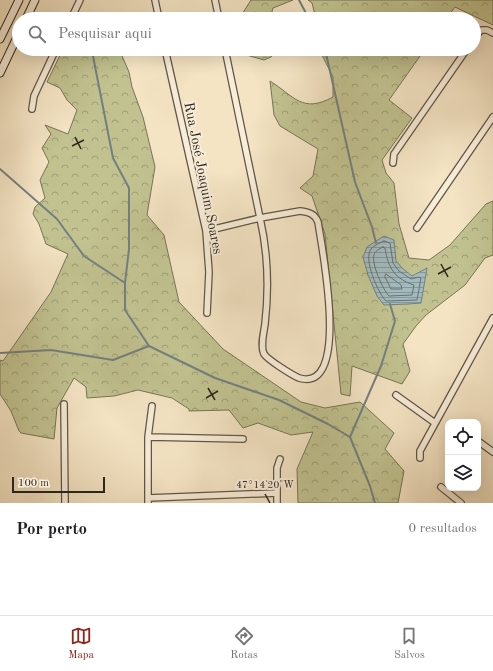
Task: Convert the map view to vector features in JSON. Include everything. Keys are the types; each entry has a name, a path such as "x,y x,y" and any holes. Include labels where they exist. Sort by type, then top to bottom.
{"street":[{"path":"13,12 19,0"},
{"path":"29,12 35,0"},
{"path":"74,12 80,0"},
{"path":"155,0 158,12"},
{"path":"215,0 218,12"},
{"path":"0,39 12,14"},
{"path":"481,30 487,30 493,33"},
{"path":"0,73 12,48"},
{"path":"32,109 34,96 53,56"},
{"name":"Rua José Joaquim Soares","path":"167,56 206,231 210,272 207,312"},
{"path":"206,231 260,218 300,211 312,214 318,222 329,298 330,316 327,356 323,368 319,373 310,378 297,377 269,359 264,352 263,342 267,300 265,248 260,218 226,56"},
{"path":"393,163 394,154 462,56"},
{"path":"417,228 493,117"},
{"path":"420,458 420,451 493,318"},
{"path":"396,395 435,423"},
{"path":"64,404 65,503"},
{"path":"152,406 148,437 148,501 277,493"},
{"path":"148,437 243,439"},
{"path":"481,443 493,452"},
{"path":"277,503 277,468 280,459"},
{"path":"441,488 461,503"}],"green space":[{"path":"251,0 293,0 273,8 272,12 243,12"},
{"path":"308,0 493,0 493,25 481,19 481,12 466,12 455,7 451,12 314,12 312,3"},
{"path":"60,56 122,56 129,72 132,87 143,117 155,167 147,215 164,235 179,302 223,349 301,402 325,408 360,402 394,433 385,449 404,471 398,503 298,503 297,469 313,432 291,435 258,423 243,428 229,410 189,411 189,409 172,398 138,390 114,396 87,398 86,387 74,378 57,408 54,439 21,433 19,431 11,411 0,394 0,360 3,361 51,292 68,254 46,244 39,224 33,214 35,207 45,198 40,180 49,162 42,148 51,134 45,125 68,134 77,110 67,100 60,88 47,82"},
{"path":"250,56 272,56 264,60"},
{"path":"322,56 420,56 389,100 412,118 382,160 386,173 394,183 399,224 409,258 429,260 450,245 486,204 493,201 493,255 485,258 465,285 426,315 403,344 410,371 402,384 352,366 350,396 341,394 325,234 312,196 300,188 313,176 318,149 280,126 274,115 270,81 299,101 313,104 333,97 333,77"}],"water":[{"path":"384,236 394,240 396,261 412,276 427,268 421,303 384,305 377,296 368,275 363,257 367,247"}],"waterway":[{"path":"299,0 305,12"},
{"path":"93,56 113,158 129,188 129,249 125,283 125,310 149,346 215,378 279,400 328,424 350,437"},
{"path":"327,56 355,182 372,227 376,243"},
{"path":"0,169 57,219 84,256 125,283"},
{"path":"375,503 370,486 350,437 381,366 395,321 390,304"},
{"path":"0,353 51,350 113,360 149,346"}]}
